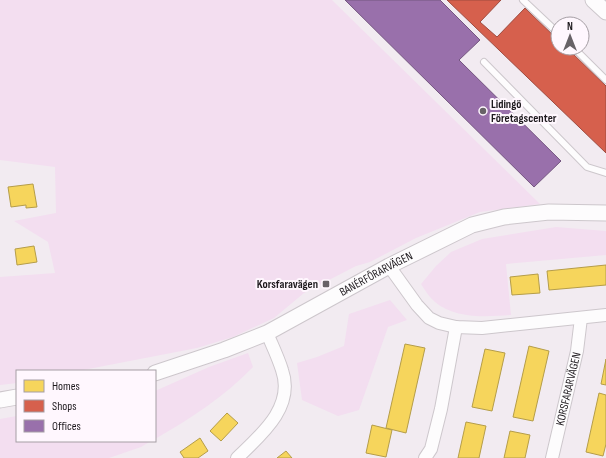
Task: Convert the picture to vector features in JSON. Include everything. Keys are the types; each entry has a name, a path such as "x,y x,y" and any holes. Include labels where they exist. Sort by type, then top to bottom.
{"street":[{"path":"593,0 606,12"},
{"name":"BANÉRFÖRARVÄGEN","path":"156,373 224,350 268,332 389,266 472,225 504,217 549,212 606,213"},
{"path":"389,266 417,305 429,318 440,323 456,327 482,328 606,315"},
{"name":"KORSFARARVÄGEN","path":"552,458 577,351 581,318"},
{"path":"425,458 431,449 441,408 456,327"},
{"path":"237,458 265,431 277,414 283,402 285,386 283,371 268,332"},
{"path":"0,400 16,397"}],"lane":[{"path":"523,0 550,25"},
{"path":"582,56 606,80"},
{"path":"484,62 587,167 606,173"}],"shaded area":[{"path":"0,0 332,0 540,204 480,212 416,238 370,262 356,266 304,293 274,318 233,337 197,348 83,370 16,370 16,383 0,385 0,277 55,273 48,242 14,221 56,213 55,167 0,160"},
{"path":"556,227 606,231 606,255 506,264 511,315 472,316 443,308 429,296 421,284 436,266 451,252 482,239"},
{"path":"390,300 407,320 388,327 359,410 338,416 302,400 297,363 344,346 349,314"},
{"path":"248,353 253,367 231,388 207,406 156,438 156,391 209,367"},
{"path":"16,416 16,442 149,442 141,447 109,458 0,458 0,419"}],"building: Homes":[{"path":"33,184 37,207 26,208 26,205 11,207 8,187"},
{"path":"34,246 37,262 17,265 15,249"},
{"path":"606,265 606,285 549,290 547,271"},
{"path":"538,274 540,293 512,295 510,277"},
{"path":"405,344 425,348 406,433 386,428"},
{"path":"529,346 549,351 533,421 513,417"},
{"path":"485,349 505,353 492,411 472,407"},
{"path":"606,359 606,385 601,384"},
{"path":"599,393 606,395 606,444 603,456 586,452"},
{"path":"227,413 238,423 221,441 210,431"},
{"path":"466,422 486,426 479,458 458,458"},
{"path":"372,425 392,430 386,457 366,453"},
{"path":"510,431 530,435 525,458 504,458"},
{"path":"200,438 208,451 198,458 184,458 180,452"},
{"path":"286,451 292,458 277,458"}],"building: Shops":[{"path":"447,0 501,0 480,22 497,37 525,8 550,32 550,56 575,56 606,86 606,153"}],"building: Offices":[{"name":"Lidingö Företagscenter","path":"345,0 440,0 480,40 459,60 561,161 534,187"}],"place":[{"name":"Lidingö Företagscenter","path":"483,111"},
{"name":"Korsfaravägen","path":"326,284"}]}
